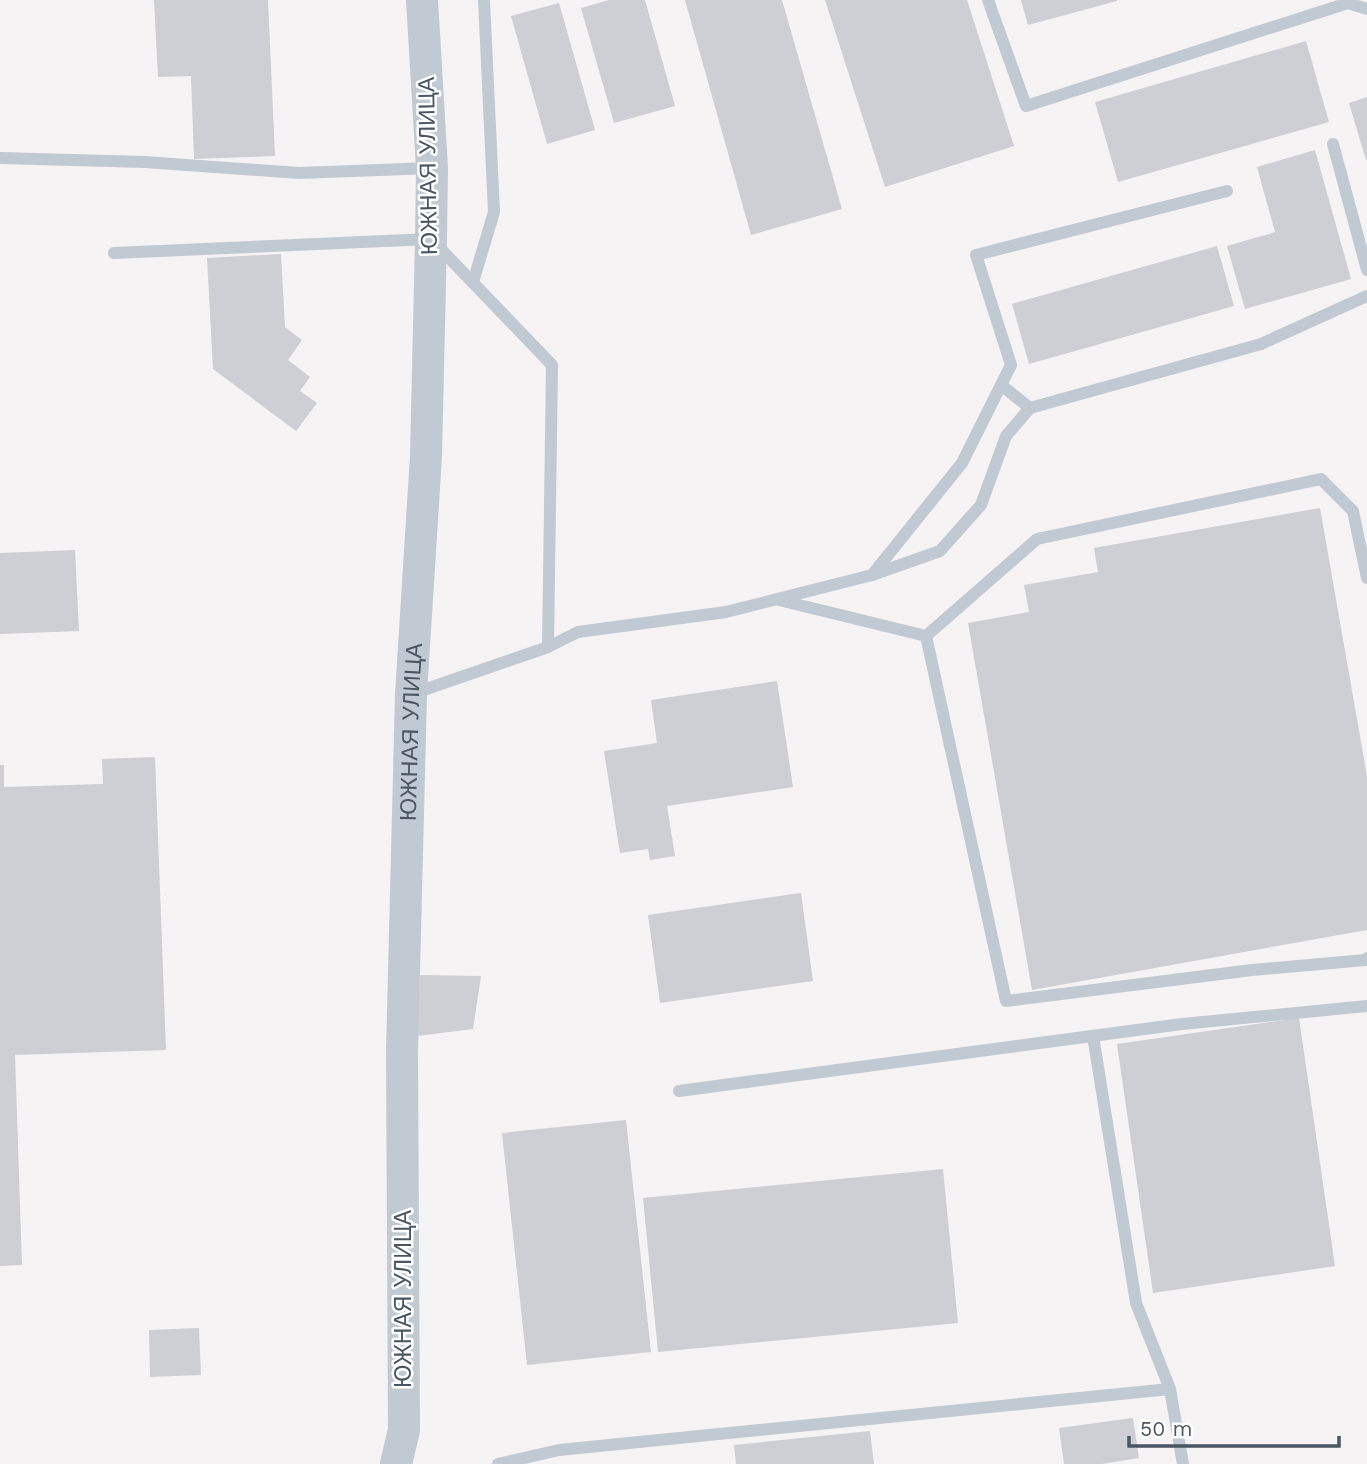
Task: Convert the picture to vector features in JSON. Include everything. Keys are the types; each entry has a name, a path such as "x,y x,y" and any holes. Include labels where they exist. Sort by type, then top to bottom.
{"street":[{"name":"ЮЖНАЯ УЛИЦА","path":"396,1464 404,1430 402,1052 411,694 426,456 431,239 432,168 422,0"}],"lane":[{"path":"473,282 494,212 484,0"},
{"path":"988,0 1026,106 1348,3 1367,9"},
{"path":"1333,144 1367,270"},
{"path":"0,158 145,162 299,173 432,168"},
{"path":"872,575 962,463 1011,365 976,255 1227,191"},
{"path":"114,253 431,239 552,365 548,647"},
{"path":"411,694 548,647 578,632 726,612 872,575 940,551 981,505 1006,436 1030,408 1261,344 1367,296"},
{"path":"1001,385 1030,408"},
{"path":"926,636 1037,538 1321,479 1353,511 1367,578"},
{"path":"775,600 926,636"},
{"path":"926,636 1006,1001 1367,958"},
{"path":"679,1091 1182,1024 1367,1006"},
{"path":"1093,1036 1136,1303 1170,1389 1183,1464"},
{"path":"498,1464 559,1450 1170,1389"}],"building":[{"path":"154,0 268,0 275,156 194,159 191,76 158,77"},
{"path":"609,0 645,0 675,106 614,123 581,8"},
{"path":"685,0 782,0 842,209 751,235"},
{"path":"825,0 967,0 1014,146 885,187"},
{"path":"1021,0 1117,0 1117,1 1028,25"},
{"path":"559,3 595,130 547,144 511,16"},
{"path":"1306,41 1329,122 1118,182 1095,102"},
{"path":"1367,97 1367,160 1366,160 1349,103"},
{"path":"1315,150 1351,279 1245,309 1227,246 1275,232 1257,167"},
{"path":"1217,246 1234,306 1029,364 1012,304"},
{"path":"281,254 285,327 302,340 288,360 310,377 300,391 317,403 296,431 213,369 207,258"},
{"path":"1320,508 1367,776 1367,930 1032,990 968,623 1029,612 1024,585 1098,572 1094,548"},
{"path":"75,550 79,631 0,634 0,553"},
{"path":"777,681 793,787 667,806 675,856 650,860 648,849 620,853 604,751 657,743 651,700"},
{"path":"155,757 166,1050 15,1055 22,1265 0,1266 0,765 4,765 4,787 103,784 102,759"},
{"path":"801,893 813,981 660,1003 648,915"},
{"path":"420,975 481,976 473,1029 417,1036"},
{"path":"1299,1018 1335,1266 1153,1293 1117,1044"},
{"path":"626,1120 651,1352 527,1365 502,1133"},
{"path":"943,1169 958,1323 658,1352 643,1198"},
{"path":"199,1328 201,1375 150,1377 149,1330"},
{"path":"1133,1418 1139,1458 1102,1464 1064,1464 1059,1428"},
{"path":"870,1431 874,1464 736,1464 734,1445"}]}
